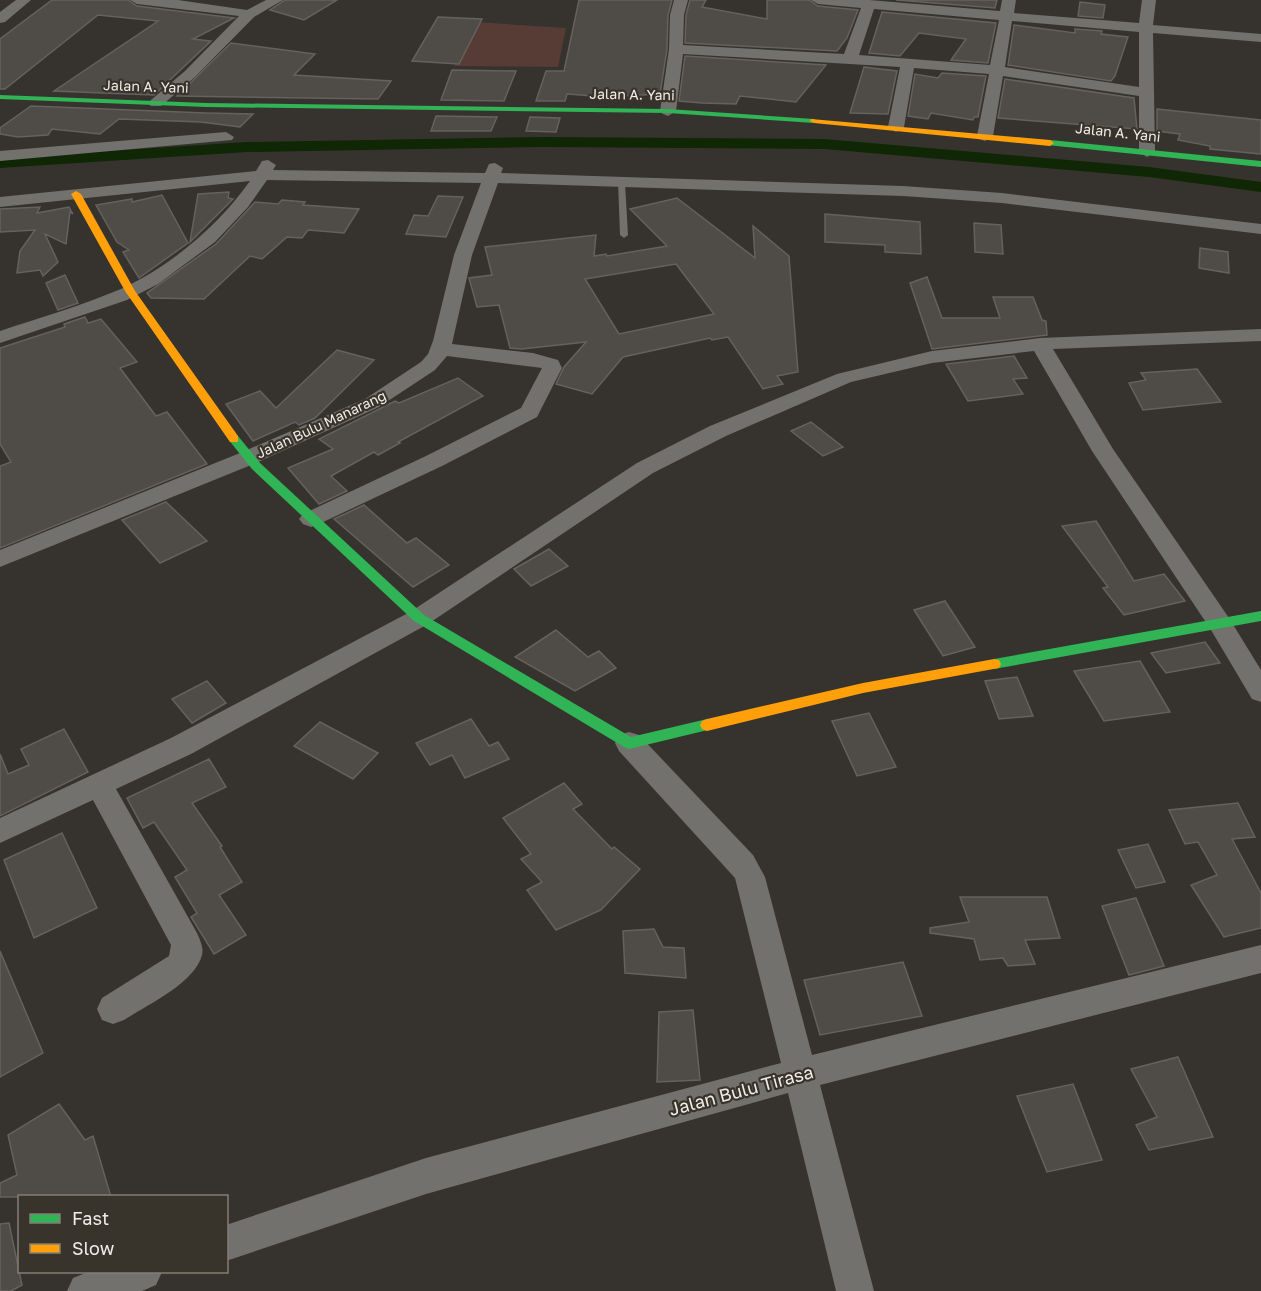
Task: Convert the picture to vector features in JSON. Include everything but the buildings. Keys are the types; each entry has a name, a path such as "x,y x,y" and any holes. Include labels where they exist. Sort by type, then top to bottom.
{"main road":[{"name":"Jalan A. Yani","path":"0,97 156,103 668,111 896,127 1261,164"},
{"path":"76,194 130,291 248,458 419,618 628,743 863,688 1261,616"}],"street":[{"path":"0,19 24,0"},
{"path":"137,0 218,8 249,14"},
{"path":"156,103 190,74 249,14 276,0"},
{"path":"668,111 676,49 677,15 681,0"},
{"path":"818,0 1261,38"},
{"path":"985,136 1009,0"},
{"path":"1147,152 1146,27 1149,0"},
{"path":"850,59 869,4"},
{"path":"676,49 996,70 1146,93"},
{"path":"896,127 908,63"},
{"path":"0,156 226,138"},
{"path":"0,202 265,170"},
{"path":"0,337 130,291 193,250 220,227 248,198 265,170"},
{"path":"0,192 265,170 493,173 616,180 902,186 999,185 1261,216"},
{"name":"Jalan Bulu Manarang","path":"0,559 248,458 372,403 428,366 440,349 464,255 493,173"},
{"path":"902,186 1261,229"},
{"path":"0,831 181,746 419,618 645,468 718,431 857,374 932,357 1040,344 1261,335"},
{"path":"1040,344 1103,451 1220,624 1261,693"},
{"path":"311,519 524,416 533,409 552,368 551,364 533,359 440,349"},
{"path":"628,743 743,864 750,877 855,1291"},
{"path":"99,785 186,943 187,954 180,966 113,1009"},
{"name":"Jalan Bulu Tirasa","path":"228,1242 426,1176 800,1074 1261,959"},
{"path":"86,1291 140,1273"}],"lane":[{"path":"616,180 624,235"}],"shaded area":[{"path":"476,22 566,28 558,67 454,66"}],"waterway":[{"path":"0,163 247,147 543,142 824,144 1149,172 1261,187"}],"traffic: fast":[{"path":"0,97 206,105 668,111 814,121"},
{"path":"1050,143 1261,164"},
{"path":"234,439 256,466 419,618 629,743 707,725"},
{"path":"994,664 1261,616"}],"traffic: slow":[{"path":"814,121 1050,143"},
{"path":"76,194 130,291 234,439"},
{"path":"707,725 863,688 994,664"}]}
